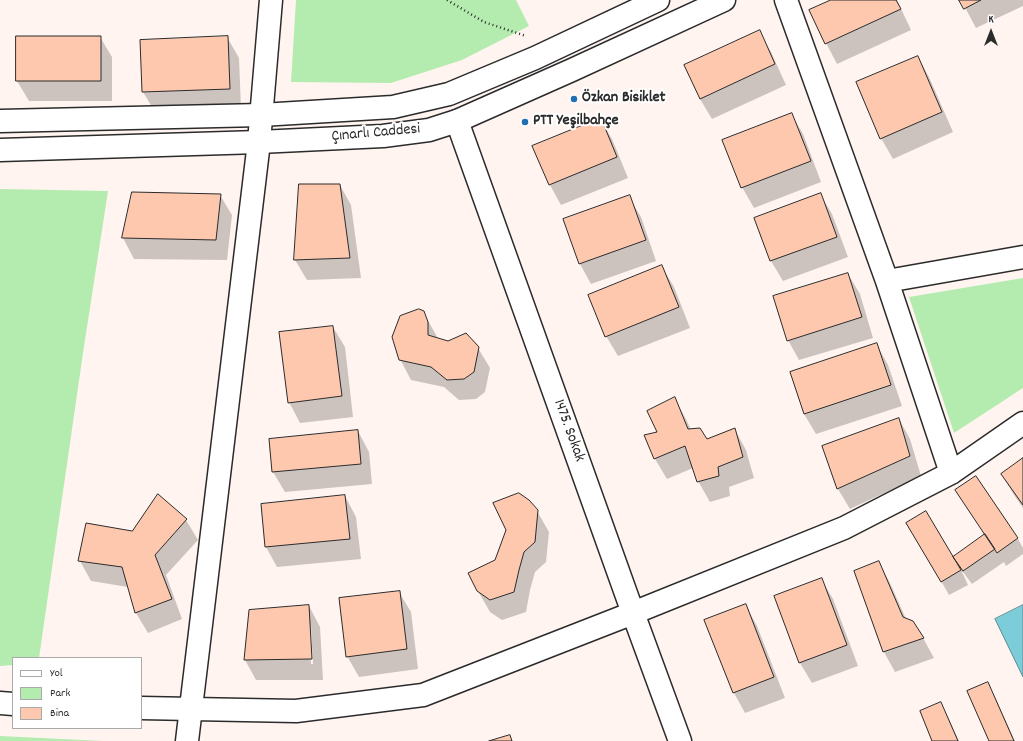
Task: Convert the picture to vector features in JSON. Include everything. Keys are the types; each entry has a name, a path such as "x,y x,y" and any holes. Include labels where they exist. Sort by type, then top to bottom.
{"street":[{"path":"186,741 259,142 271,0"},
{"name":"Çınarlı Caddesi","path":"0,121 261,115 393,107 449,94 535,58 658,0"},
{"name":"Çınarlı Caddesi","path":"0,150 259,142 383,136 429,130 457,121 724,0"},
{"path":"786,0 886,281 951,474"},
{"name":"1475. Sokak","path":"457,121 632,613 680,741"},
{"path":"886,281 1023,257"},
{"path":"142,708 296,711 423,695 844,528 951,474 1023,422"},
{"path":"0,703 12,704"}],"path":[{"path":"446,0 484,22 529,38"}],"green space":[{"path":"296,0 516,0 529,26 462,60 391,83 291,82"},
{"path":"0,189 108,191 39,657 12,657 12,665 0,666"},
{"path":"1023,278 1023,388 954,433 909,297"},
{"path":"0,736 104,741 0,741"}],"water":[{"path":"1023,605 1023,677 995,619"}],"building":[{"path":"831,0 896,0 901,9 825,44 809,10"},
{"path":"959,0 981,0 964,9"},
{"path":"760,30 775,64 700,99 684,65"},
{"path":"16,36 101,36 101,81 16,81"},
{"path":"228,36 230,89 142,92 140,40"},
{"path":"918,56 942,112 880,139 856,82"},
{"path":"792,113 811,161 741,188 722,140"},
{"path":"601,118 617,157 549,185 532,146"},
{"path":"299,184 340,184 350,258 294,260"},
{"path":"132,192 221,194 216,240 122,238"},
{"path":"821,193 837,237 770,261 754,218"},
{"path":"630,195 646,240 579,264 563,219"},
{"path":"662,265 679,307 605,337 588,295"},
{"path":"848,273 862,317 787,341 773,296"},
{"path":"419,309 424,311 428,322 428,335 448,341 466,333 479,347 474,372 464,379 447,380 431,367 399,360 392,337 400,316"},
{"path":"333,326 342,396 288,403 279,332"},
{"path":"877,343 891,385 804,414 790,372"},
{"path":"675,397 688,429 700,428 707,439 735,428 743,457 718,467 719,476 697,482 685,446 654,459 644,435 657,432 647,411"},
{"path":"899,418 910,456 837,489 822,446"},
{"path":"358,430 361,464 272,472 269,439"},
{"path":"1023,458 1023,505 1001,474"},
{"path":"976,476 1018,538 997,553 955,490"},
{"path":"519,493 529,500 538,510 535,542 524,552 514,592 490,600 477,591 468,573 495,560 506,530 493,503"},
{"path":"158,494 187,519 155,555 172,599 135,613 122,567 78,561 86,523 132,531"},
{"path":"345,495 350,539 265,547 261,504"},
{"path":"926,511 961,570 941,582 906,523"},
{"path":"985,534 995,549 963,571 953,557"},
{"path":"879,561 903,617 913,621 924,638 883,652 854,571"},
{"path":"822,578 847,645 799,663 774,596"},
{"path":"400,591 407,649 346,657 339,598"},
{"path":"746,604 774,677 733,693 704,620"},
{"path":"309,605 312,659 244,660 249,610"},
{"path":"988,682 1014,741 989,741 967,691"},
{"path":"941,702 958,741 932,741 920,711"},
{"path":"510,735 512,741 489,741"}],"place":[{"name":"Özkan Bisiklet","path":"574,99"},
{"name":"PTT Yeşilbahçe","path":"525,122"}]}
